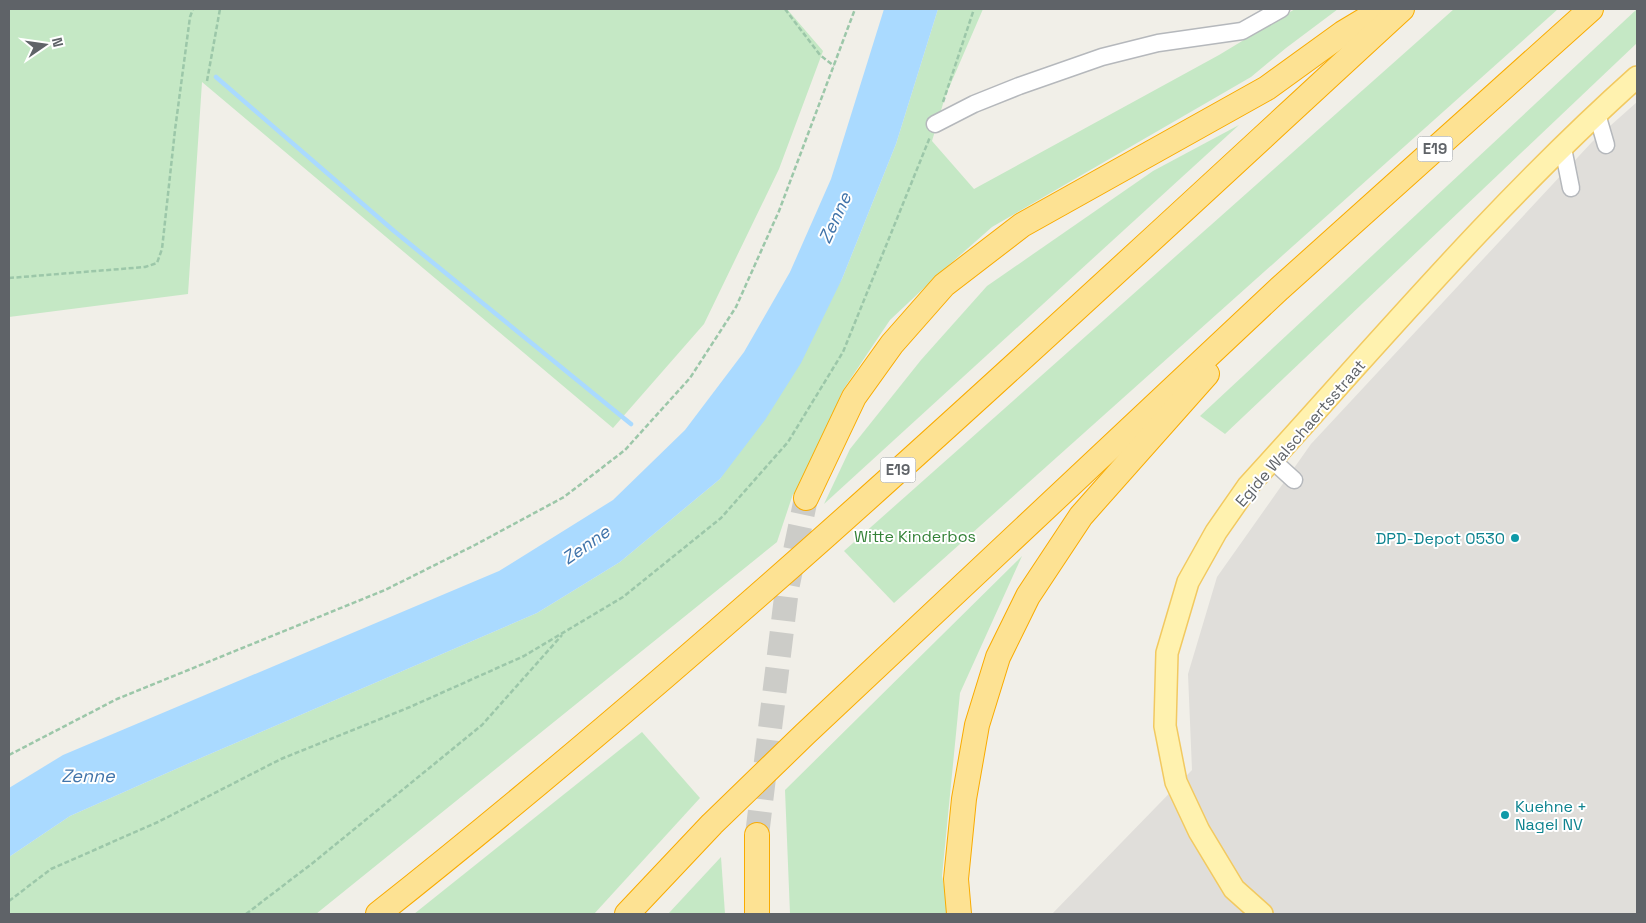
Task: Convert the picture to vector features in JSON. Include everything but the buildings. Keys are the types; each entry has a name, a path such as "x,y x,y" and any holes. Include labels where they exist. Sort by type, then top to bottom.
{"highway":[{"path":"806,498 854,397 892,344 944,285 1022,225 1267,88 1343,33 1383,9"},
{"name":"E19","path":"378,914 578,750 834,528 1402,9"},
{"name":"E19","path":"627,914 712,824 805,734 1279,290 1591,9"},
{"path":"959,914 956,878 964,799 977,725 998,657 1028,596 1081,516 1180,407 1279,290"},
{"path":"757,835 758,914"}],"main road":[{"name":"Egide Walschaertsstraat","path":"1262,914 1234,889 1199,831 1176,782 1165,726 1167,653 1188,582 1216,532 1248,486 1496,214 1637,77"}],"street":[{"path":"935,124 974,104 1102,57 1158,43 1242,31 1281,9"},
{"path":"1597,114 1606,144"},
{"path":"1562,148 1571,188"},
{"path":"1272,460 1294,480"}],"path":[{"path":"9,278 145,267 157,263 162,249 175,130 190,17 193,9"},
{"path":"207,81 220,9"},
{"path":"786,9 820,55 834,66"},
{"path":"9,755 117,699 385,590 475,546 564,497 625,450 690,378 736,307 779,211 855,9"},
{"path":"9,900 51,869 158,822 281,759 410,707 524,656 622,597 721,518 788,442 843,352 935,124 974,9"},
{"path":"246,914 314,862 482,725 565,632"}],"shaded area":[{"path":"1637,102 1637,914 1052,914 1192,770 1188,674 1217,577 1311,444 1592,142"}],"green space":[{"path":"9,9 787,9 823,51 779,169 704,324 613,428 202,82 188,294 9,317"},
{"path":"938,9 983,9 945,97 932,141 974,189 1219,55 1295,9 1338,9 1251,77 992,227 941,272 890,320 843,390 797,495 793,494 777,542 316,914 9,914 9,857 70,816 537,613 620,562 720,479 842,279 896,144"},
{"name":"Witte Kinderbos","path":"1454,9 1558,9 894,603 844,551"},
{"path":"1637,9 1637,43 1225,434 1200,416"},
{"path":"1239,125 824,504 850,449 921,360 987,286 1153,171"},
{"path":"1022,556 960,693 942,876 949,914 790,914 785,790"},
{"path":"642,732 700,798 594,914 414,914"},
{"path":"721,857 725,914 668,914"}],"water":[{"name":"Zenne","path":"884,9 938,9 896,144 842,279 801,363 765,420 720,479 620,562 537,613 70,816 9,857 9,788 63,755 499,571 613,500 685,430 744,352 790,272 831,179"}],"waterway":[{"path":"216,77 394,231 631,424"}],"tunnel":[{"path":"757,835 787,589 806,498"}],"place":[{"name":"DPD-Depot 0530","path":"1515,538"},
{"name":"Kuehne + Nagel NV","path":"1505,815"}]}
